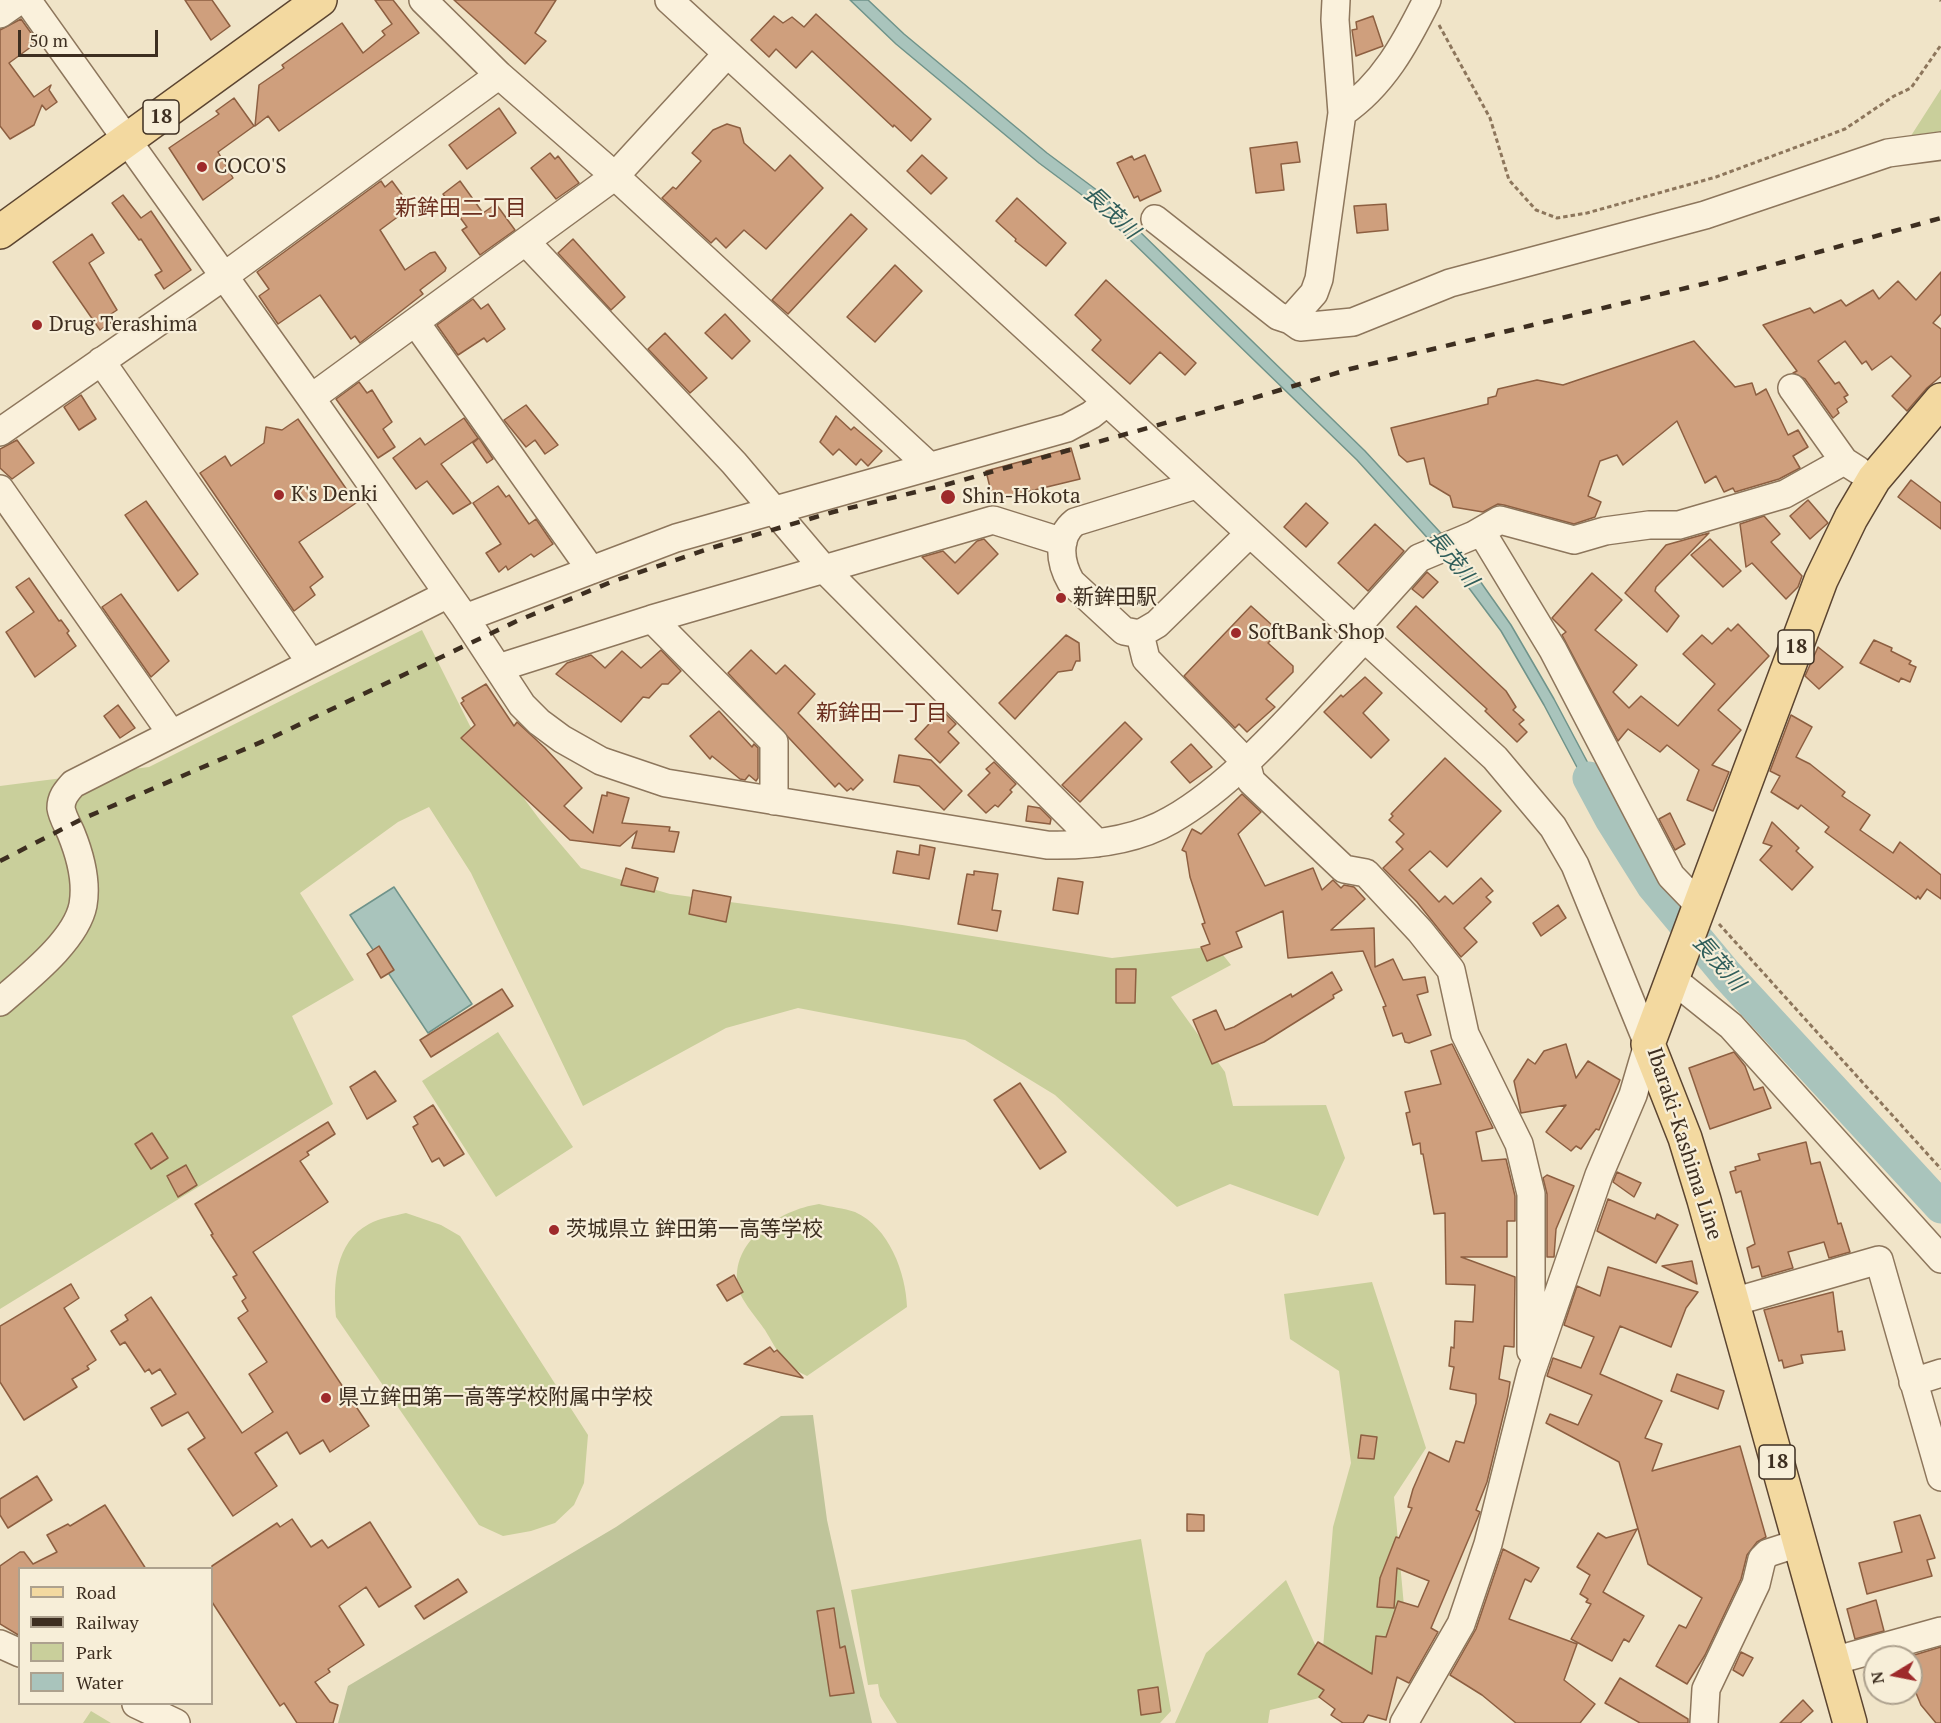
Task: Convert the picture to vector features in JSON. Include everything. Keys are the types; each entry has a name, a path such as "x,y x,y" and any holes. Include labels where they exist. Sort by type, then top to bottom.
{"main road":[{"name":"18","path":"0,232 320,0"},
{"name":"Ibaraki-Kashima Line","path":"1850,1723 1685,1138 1648,1044 1821,580 1851,518 1874,479 1941,400"}],"street":[{"path":"0,14 20,0"},
{"path":"27,0 311,398 465,618 522,705 539,722 562,739 601,761 666,783 1047,845 1097,843 1145,832 1170,821 1211,793 1246,762 1359,635 1419,558 1429,552 1477,533 1500,520 1574,540 1605,531 1649,525 1679,525 1785,494 1844,461"},
{"path":"423,0 499,75 615,176 929,466"},
{"path":"669,0 1495,758 1553,827 1575,865 1598,915 1648,1044 1633,1095 1599,1175 1531,1373 1488,1544 1461,1624 1404,1723"},
{"path":"1290,320 1314,293 1319,279 1342,113 1337,60 1336,0"},
{"path":"1342,113 1363,98 1392,64 1432,10"},
{"path":"311,398 615,176 727,54"},
{"path":"0,432 223,277 499,75"},
{"path":"1155,219 1278,315 1300,327 1353,322 1450,283 1705,215 1888,153 1941,146"},
{"path":"526,242 775,510 823,568 1097,843"},
{"path":"416,323 591,570"},
{"path":"101,361 311,663"},
{"path":"1792,388 1844,461 1874,479"},
{"path":"465,618 675,538 1067,428 1086,419 1106,403"},
{"path":"1196,485 1075,522 1064,534 1063,542 1063,562 1071,582 1124,631 1140,634 1157,624 1249,534"},
{"path":"0,489 171,733"},
{"path":"498,668 652,619 993,520 1063,542"},
{"path":"1477,533 1553,650 1671,876 1697,911"},
{"path":"0,1002 55,951 72,929 82,906 84,881 78,849 61,808 63,795 73,784 448,594"},
{"path":"652,619 774,742 774,801"},
{"path":"1140,634 1146,659 1246,762 1251,781 1344,869 1366,873 1420,931 1450,970 1465,1034 1519,1144 1531,1194 1531,1373"},
{"path":"1674,971 1731,1026 1941,1259"},
{"path":"1733,1302 1879,1260 1941,1477"},
{"path":"1913,1382 1941,1373"},
{"path":"1704,1723 1706,1689 1756,1584 1762,1559 1768,1553 1799,1543"},
{"path":"1833,1661 1941,1631"},
{"path":"0,1644 18,1652"},
{"path":"138,1705 176,1723"}],"path":[{"path":"1432,10 1490,118 1509,180 1536,210 1557,218 1587,213 1716,177 1845,129 1894,96 1911,88 1941,45"},
{"path":"1697,911 1731,935 1941,1169"}],"green space":[{"path":"1941,89 1941,135 1907,142"},
{"path":"422,630 470,726 540,820 581,868 670,894 902,925 1112,958 1216,946 1231,965 1171,997 1225,1072 1233,1106 1326,1105 1345,1158 1318,1216 1230,1184 1177,1207 1055,1095 965,1040 798,1008 726,1028 583,1106 471,873 429,807 398,822 300,893 354,980 292,1016 333,1104 0,1309 0,786 149,767"},
{"path":"498,1032 573,1147 496,1197 422,1081"},
{"path":"819,1204 855,1212 877,1228 893,1252 899,1266 907,1307 807,1376 792,1367 782,1357 746,1304 738,1287 737,1270 741,1255 760,1230 789,1213"},
{"path":"406,1213 441,1225 460,1236 588,1435 584,1483 574,1505 555,1523 531,1531 503,1536 479,1525 336,1317 336,1278 349,1241 373,1222"},
{"path":"1372,1282 1426,1448 1394,1497 1405,1617 1381,1683 1270,1710 1268,1723 1175,1723 1206,1653 1286,1580 1322,1660 1333,1527 1351,1463 1339,1371 1290,1339 1284,1294"},
{"path":"813,1415 827,1520 872,1723 338,1723 348,1686 616,1527 781,1416"},
{"path":"1141,1539 1171,1711 1160,1723 897,1723 880,1696 878,1684 868,1685 851,1590"},
{"path":"91,1711 111,1723 83,1723"}],"water":[{"path":"850,0 868,0 904,34 1047,153 1098,191 1365,451 1463,557 1511,625 1554,699 1616,816 1606,822 1544,705 1501,631 1451,564 1357,460 1090,201 1039,163 896,44"},
{"path":"394,887 472,1004 428,1033 350,915"}],"building":[{"path":"185,0 212,0 230,26 211,40"},
{"path":"375,0 393,0 419,33 279,131 268,116 255,126 259,85 284,68 282,65 342,23 363,53 385,35 382,31 392,24"},
{"path":"454,0 556,0 535,33 546,41 525,64"},
{"path":"816,14 931,119 911,141 812,51 796,68 776,49 769,57 751,40 774,16 783,23 792,17 804,27"},
{"path":"1373,16 1383,46 1356,56 1352,30 1357,29 1356,22"},
{"path":"21,19 36,40 33,42 35,44 9,63 34,97 51,85 49,90 57,102 46,110 42,105 34,125 10,139 0,126 0,30"},
{"path":"234,98 254,126 218,152 233,178 203,200 169,148 219,114 216,111"},
{"path":"499,108 516,133 467,169 449,145"},
{"path":"727,124 740,128 744,143 775,171 790,155 823,188 766,249 744,230 726,248 716,238 711,243 662,198 673,187 676,189 701,161 692,153 713,130"},
{"path":"1297,142 1300,162 1281,164 1284,190 1256,193 1250,148"},
{"path":"550,153 555,159 558,156 579,183 556,199 531,168"},
{"path":"922,155 947,178 931,194 907,171"},
{"path":"1145,155 1161,191 1140,201 1138,196 1134,198 1117,163 1132,156 1134,160"},
{"path":"381,181 385,187 392,181 411,207 380,230 405,270 435,252 446,268 445,271 420,290 423,294 360,343 355,336 351,339 320,295 278,324 259,296 269,289 257,272"},
{"path":"460,181 483,213 496,204 515,230 480,255 462,230 467,227 443,194"},
{"path":"123,195 141,218 151,211 191,270 164,289 155,275 162,271 141,239 139,240 112,203"},
{"path":"1017,198 1066,243 1046,266 1015,241 1016,239 996,221"},
{"path":"1386,204 1388,230 1357,233 1354,206"},
{"path":"851,214 867,229 788,314 772,300"},
{"path":"92,234 104,253 89,263 117,310 108,316 112,322 100,330 53,262"},
{"path":"573,239 625,297 611,310 558,253"},
{"path":"895,265 922,291 875,342 847,317"},
{"path":"1941,272 1941,314 1933,323 1941,329 1941,376 1907,411 1892,396 1911,376 1891,356 1872,370 1866,361 1862,364 1845,341 1818,361 1835,384 1839,382 1848,395 1844,397 1847,402 1837,409 1839,413 1833,418 1805,379 1793,373 1797,371 1763,325 1810,308 1814,313 1841,300 1846,306 1873,290 1879,299 1898,281 1916,300"},
{"path":"1106,280 1196,363 1185,375 1160,352 1130,384 1092,350 1101,340 1075,315"},
{"path":"473,299 481,309 488,304 505,329 487,342 484,338 458,355 437,325"},
{"path":"725,314 750,341 732,359 705,333"},
{"path":"665,333 707,378 690,393 648,349"},
{"path":"1694,341 1735,387 1752,383 1756,395 1766,389 1788,435 1798,430 1808,447 1793,456 1800,468 1779,479 1735,492 1733,488 1724,492 1716,476 1705,483 1677,421 1623,465 1617,455 1600,461 1588,496 1601,502 1595,517 1574,524 1498,504 1483,512 1453,507 1450,496 1430,484 1424,458 1407,462 1399,455 1391,428 1488,404 1488,398 1496,396 1498,389 1537,380 1563,385"},
{"path":"359,382 367,393 372,390 392,422 383,429 395,447 378,458 336,399"},
{"path":"81,395 96,419 79,430 64,407"},
{"path":"526,405 558,445 545,454 535,440 526,447 504,420"},
{"path":"836,416 851,430 854,427 882,451 868,466 861,459 856,465 839,449 833,455 820,442"},
{"path":"464,418 478,438 441,464 471,503 453,514 427,481 416,489 393,458 420,438 425,445"},
{"path":"298,419 356,503 299,542 323,577 310,587 315,595 294,611 200,473 225,456 231,466 264,443 266,427 282,430"},
{"path":"479,438 493,459 487,463 473,443"},
{"path":"17,440 34,463 12,479 0,468 0,449"},
{"path":"1071,448 1080,479 993,500 986,471"},
{"path":"1911,480 1941,503 1941,529 1898,497"},
{"path":"498,486 506,497 509,495 529,524 536,519 553,544 534,557 531,554 508,570 506,566 499,572 486,553 501,544 473,503"},
{"path":"1808,500 1828,523 1810,539 1790,516"},
{"path":"146,501 198,574 178,591 125,515"},
{"path":"1306,503 1328,523 1306,547 1284,527"},
{"path":"1764,516 1780,534 1771,542 1802,576 1798,587 1786,599 1752,563 1746,567 1740,524"},
{"path":"1375,524 1404,551 1368,591 1338,563"},
{"path":"1709,533 1656,587 1655,591 1679,616 1667,632 1625,593 1666,545"},
{"path":"984,539 998,554 958,594 922,557 943,551 955,563 977,541"},
{"path":"1710,539 1741,571 1723,587 1691,555"},
{"path":"1427,572 1438,582 1423,598 1412,589"},
{"path":"1592,573 1622,600 1595,630 1637,665 1613,692 1629,708 1641,696 1678,726 1715,684 1683,654 1702,635 1712,644 1728,628 1731,631 1738,624 1769,656 1718,710 1741,730 1712,765 1729,772 1713,811 1687,800 1699,770 1667,745 1660,752 1628,729 1618,741 1562,635 1566,632 1552,618"},
{"path":"29,578 59,621 61,620 69,631 67,633 76,646 35,677 6,632 34,612 16,587"},
{"path":"121,594 169,661 151,677 102,607"},
{"path":"1251,606 1273,626 1266,634 1272,639 1268,643 1293,666 1293,672 1266,699 1275,707 1247,732 1239,724 1235,728 1184,676"},
{"path":"1416,606 1506,691 1516,707 1513,710 1524,720 1519,724 1527,732 1517,742 1485,711 1487,709 1397,627"},
{"path":"1066,635 1079,643 1080,661 1076,661 1072,670 1058,672 1015,719 999,703"},
{"path":"1874,640 1892,648 1891,651 1911,661 1909,664 1916,667 1910,682 1901,678 1899,682 1860,663"},
{"path":"1818,647 1843,667 1819,689 1805,676"},
{"path":"661,650 681,671 668,684 662,684 649,698 643,697 621,722 556,674 567,663 591,655 605,668 622,651 641,668"},
{"path":"751,650 776,674 785,665 815,694 798,713 863,780 853,790 851,788 847,791 839,783 835,787 728,673"},
{"path":"1365,677 1382,693 1363,713 1389,740 1371,758 1324,712 1341,695 1343,697"},
{"path":"486,684 514,726 517,722 582,788 564,806 593,833 602,795 607,796 607,792 629,798 622,823 670,827 669,831 679,832 674,852 632,848 637,831 620,846 570,840 461,738 475,725 461,703 464,701 462,698"},
{"path":"118,705 135,728 120,738 104,716"},
{"path":"942,710 956,724 948,732 959,743 940,763 915,739"},
{"path":"719,711 752,747 754,744 758,748 758,778 756,781 749,775 745,780 740,779 712,756 710,759 690,736"},
{"path":"1791,715 1812,727 1796,757 1810,764 1845,792 1842,796 1870,815 1860,830 1893,853 1900,842 1941,875 1941,899 1927,889 1920,899 1918,896 1916,899 1825,832 1829,827 1801,805 1798,809 1771,792 1780,776 1770,771"},
{"path":"1125,722 1142,739 1080,802 1062,785"},
{"path":"1191,744 1212,767 1190,783 1171,762"},
{"path":"899,755 931,760 962,791 944,810 919,786 894,782"},
{"path":"1445,758 1501,811 1447,867 1430,851 1409,870 1439,902 1445,896 1453,904 1481,878 1493,891 1486,897 1491,902 1464,928 1477,942 1461,957 1417,902 1383,868 1403,849 1396,842 1404,834 1389,820 1393,816 1391,814"},
{"path":"994,762 1016,784 998,807 995,805 986,813 968,795 990,773 986,769"},
{"path":"1242,794 1261,812 1238,834 1265,886 1313,868 1322,890 1333,880 1341,888 1344,885 1354,887 1365,899 1331,930 1374,928 1375,967 1393,959 1403,980 1425,977 1428,992 1417,995 1431,1035 1409,1043 1405,1042 1402,1033 1393,1036 1383,1007 1386,1006 1363,951 1288,958 1283,911 1236,932 1242,947 1207,961 1201,947 1210,944 1202,924 1205,923 1190,877 1186,852 1182,850 1192,829 1201,834"},
{"path":"1028,806 1040,808 1051,819 1050,824 1026,821"},
{"path":"1670,813 1685,844 1675,850 1659,819"},
{"path":"1772,822 1799,848 1796,851 1813,867 1792,890 1760,860 1772,846 1763,843"},
{"path":"920,845 935,848 929,879 893,873 897,851 919,855"},
{"path":"626,868 658,878 654,892 621,885"},
{"path":"974,871 998,874 992,910 1001,911 997,931 958,924 967,874 974,875"},
{"path":"1058,878 1083,882 1078,914 1053,910"},
{"path":"693,890 731,897 726,922 689,914"},
{"path":"1558,905 1566,918 1541,936 1533,923"},
{"path":"379,946 394,970 381,978 367,954"},
{"path":"1116,969 1136,969 1135,1003 1116,1003"},
{"path":"1332,972 1342,990 1333,995 1334,998 1264,1042 1212,1064 1193,1020 1216,1010 1225,1030 1234,1027 1291,994 1292,997"},
{"path":"502,989 513,1006 431,1057 420,1040"},
{"path":"1452,1044 1493,1128 1476,1132 1482,1161 1506,1159 1515,1196 1515,1221 1507,1221 1507,1257 1461,1257 1515,1277 1514,1347 1504,1346 1499,1379 1510,1382 1508,1396 1487,1482 1476,1510 1480,1512 1431,1628 1438,1632 1409,1683 1397,1677 1386,1720 1368,1715 1363,1723 1343,1723 1331,1715 1335,1709 1319,1697 1324,1690 1298,1674 1318,1642 1372,1674 1376,1636 1386,1637 1398,1601 1418,1607 1429,1581 1397,1568 1394,1608 1377,1607 1380,1578 1396,1537 1399,1538 1412,1508 1408,1507 1413,1489 1429,1452 1449,1462 1456,1441 1464,1443 1476,1403 1476,1394 1450,1389 1454,1367 1449,1366 1451,1347 1454,1348 1455,1321 1473,1322 1475,1285 1446,1284 1445,1213 1434,1214 1420,1143 1413,1145 1406,1113 1410,1112 1405,1092 1441,1084 1431,1051"},
{"path":"1566,1044 1576,1078 1588,1061 1620,1080 1599,1130 1596,1129 1581,1149 1576,1146 1571,1151 1546,1132 1566,1105 1521,1113 1514,1081 1528,1059 1535,1064 1544,1051"},
{"path":"1734,1052 1745,1066 1754,1090 1763,1087 1771,1108 1710,1129 1689,1068"},
{"path":"375,1071 396,1101 367,1119 350,1087"},
{"path":"1020,1083 1066,1152 1040,1169 994,1100"},
{"path":"433,1105 464,1154 444,1166 439,1158 432,1162 413,1127 418,1124 414,1117"},
{"path":"328,1122 335,1134 307,1152 309,1155 300,1161 328,1202 253,1252 369,1426 330,1452 323,1440 300,1454 287,1432 255,1453 277,1486 233,1516 188,1449 205,1438 188,1412 162,1426 151,1408 176,1394 160,1369 152,1374 149,1369 145,1372 125,1342 120,1345 111,1331 128,1320 125,1315 151,1297 242,1433 273,1412 249,1374 267,1362 238,1318 248,1311 242,1301 246,1298 233,1277 237,1275 211,1235 213,1234 195,1204"},
{"path":"152,1133 168,1158 151,1169 135,1144"},
{"path":"1806,1142 1811,1164 1820,1162 1838,1224 1841,1223 1850,1252 1829,1258 1824,1242 1788,1252 1793,1268 1762,1277 1759,1266 1752,1268 1747,1248 1755,1244 1741,1191 1736,1193 1730,1172 1736,1170 1735,1167 1760,1160 1758,1154"},
{"path":"186,1165 197,1185 178,1197 167,1176"},
{"path":"1617,1172 1641,1183 1634,1197 1613,1182"},
{"path":"1547,1175 1574,1186 1556,1229 1554,1257 1547,1257 1547,1194 1543,1178"},
{"path":"1608,1199 1655,1219 1657,1214 1678,1225 1656,1263 1597,1231"},
{"path":"1692,1261 1697,1284 1662,1266"},
{"path":"1608,1267 1698,1292 1686,1308 1671,1347 1620,1326 1600,1374 1662,1401 1645,1438 1662,1444 1652,1471 1740,1446 1766,1537 1757,1542 1747,1555 1741,1579 1705,1655 1687,1684 1656,1666 1679,1625 1686,1628 1702,1598 1648,1564 1619,1462 1546,1423 1550,1414 1578,1425 1592,1395 1547,1376 1553,1358 1581,1368 1594,1337 1564,1325 1577,1286 1600,1296"},
{"path":"734,1275 743,1292 727,1301 717,1285"},
{"path":"71,1284 79,1298 64,1308 96,1360 87,1366 89,1369 72,1379 77,1387 24,1420 0,1382 0,1326"},
{"path":"1833,1292 1838,1332 1842,1331 1845,1350 1801,1355 1803,1363 1784,1368 1782,1360 1779,1361 1764,1310"},
{"path":"770,1347 774,1352 777,1350 803,1378 744,1364"},
{"path":"1677,1374 1724,1391 1718,1409 1671,1391"},
{"path":"1361,1435 1377,1437 1374,1459 1358,1458"},
{"path":"37,1476 52,1500 8,1528 0,1515 0,1499"},
{"path":"105,1505 145,1567 18,1567 18,1635 0,1624 0,1566 20,1552 24,1552 33,1564 57,1552 47,1535 68,1524 70,1526"},
{"path":"1187,1514 1204,1515 1204,1531 1187,1531"},
{"path":"1920,1515 1935,1558 1927,1560 1932,1576 1867,1594 1859,1563 1902,1552 1894,1522"},
{"path":"292,1519 311,1547 322,1540 328,1548 370,1522 411,1587 379,1607 366,1587 339,1606 364,1645 328,1669 330,1672 315,1682 330,1702 338,1705 333,1723 297,1723 284,1703 280,1706 213,1604 212,1566 277,1523 280,1527"},
{"path":"1637,1529 1603,1592 1644,1616 1629,1642 1624,1639 1612,1661 1571,1639 1591,1604 1586,1602 1588,1599 1580,1594 1590,1575 1577,1567 1598,1533 1606,1538"},
{"path":"1503,1549 1539,1568 1531,1582 1525,1579 1509,1619 1577,1644 1564,1680 1595,1704 1580,1723 1516,1723 1482,1695 1450,1675 1476,1629"},
{"path":"458,1579 467,1592 424,1619 415,1606"},
{"path":"1876,1600 1884,1631 1855,1639 1847,1609"},
{"path":"834,1608 840,1648 845,1646 854,1693 830,1696 817,1611"},
{"path":"1941,1647 1941,1723 1936,1723 1921,1705 1923,1705 1923,1652"},
{"path":"1741,1652 1753,1658 1743,1676 1733,1670"},
{"path":"1620,1678 1688,1719 1688,1723 1640,1723 1605,1703"},
{"path":"1158,1687 1161,1712 1141,1715 1138,1690"},
{"path":"1803,1700 1813,1711 1800,1723 1780,1723"}],"waterway":[{"name":"長茂川","path":"1589,778 1611,819 1653,886 1727,975 1941,1207"}],"railway":[{"path":"0,861 82,819 273,737 517,621 611,582 711,548 833,512 945,485 1350,369 1711,282 1941,218"}],"place":[{"name":"COCO'S","path":"202,167"},
{"name":"Drug Terashima","path":"37,325"},
{"name":"K's Denki","path":"279,495"},
{"name":"Shin-Hokota","path":"948,497"},
{"name":"新鉾田駅","path":"1061,598"},
{"name":"SoftBank Shop","path":"1236,633"},
{"name":"茨城県立 鉾田第一高等学校","path":"554,1230"},
{"name":"県立鉾田第一高等学校附属中学校","path":"326,1398"}],"district":[{"name":"新鉾田二丁目","path":"461,209"},
{"name":"新鉾田一丁目","path":"882,714"}]}
